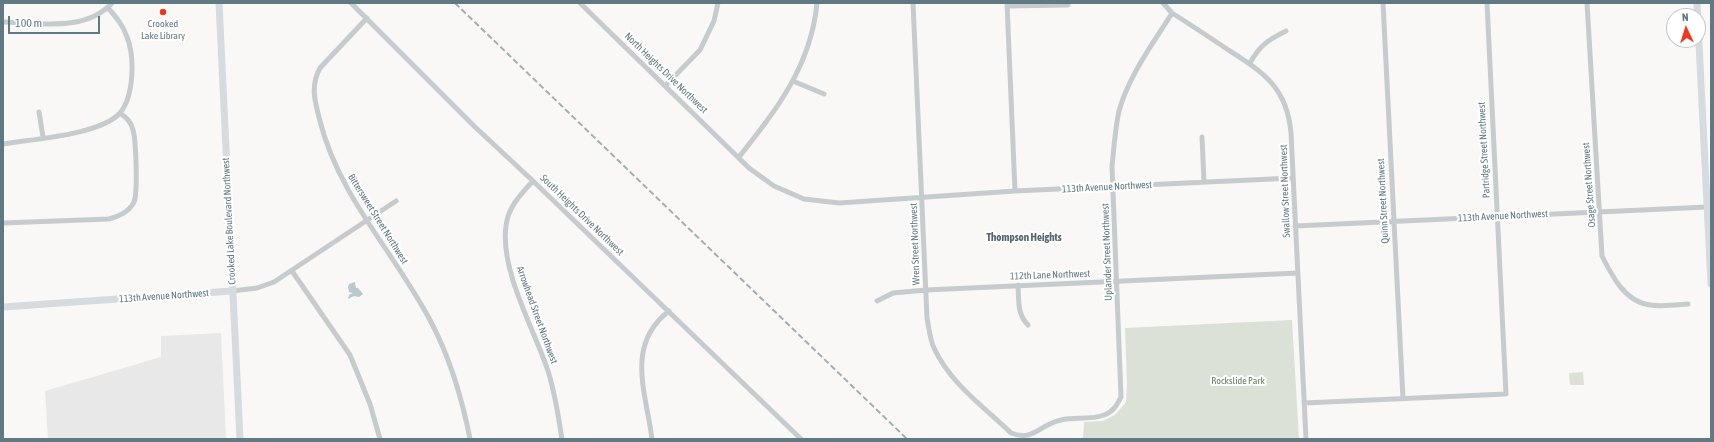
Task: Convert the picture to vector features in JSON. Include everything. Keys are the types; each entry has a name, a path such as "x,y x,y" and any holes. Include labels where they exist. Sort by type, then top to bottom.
{"street":[{"path":"3,22 78,22 96,16 108,8 112,3"},
{"name":"Crooked Lake Boulevard Northwest","path":"219,3 240,439"},
{"name":"South Heights Drive Northwest","path":"351,3 474,126 801,439"},
{"name":"North Heights Drive Northwest","path":"580,3 666,85 749,168 774,186 804,199 839,203 922,199"},
{"path":"666,85 700,50 714,21 718,3"},
{"path":"739,157 777,108 801,66 813,27 817,3"},
{"name":"Wren Street Northwest","path":"913,3 927,318 933,347 943,365 965,390 1011,433 1020,438 1029,438"},
{"name":"Swallow Street Northwest","path":"1163,3 1172,13 1250,63 1273,84 1285,103 1291,127 1306,439"},
{"name":"Quinn Street Northwest","path":"1383,3 1403,399"},
{"name":"Partridge Street Northwest","path":"1403,399 1506,394 1496,216 1487,3"},
{"name":"Osage Street Northwest","path":"1587,3 1602,256 1620,288 1635,300 1650,305 1688,304"},
{"path":"1697,3 1709,207 1711,284"},
{"path":"1015,191 1007,4 1068,5"},
{"path":"3,144 93,128 108,123 120,113 126,103 131,88 129,45 120,22 108,8"},
{"name":"Uplander Street Northwest","path":"1029,438 1059,420 1104,415 1114,409 1118,404 1122,388 1112,166 1114,138 1119,110 1135,72 1172,13"},
{"name":"Bittersweet Street Northwest","path":"367,18 320,68 316,77 314,95 324,135 343,183 422,304 439,337 457,384 470,439"},
{"path":"1250,63 1258,49 1265,43 1286,31"},
{"path":"792,81 824,94"},
{"path":"38,112 43,137"},
{"path":"3,223 109,219 123,213 134,202 137,192 134,132 129,121 120,113"},
{"path":"1202,137 1204,182"},
{"name":"113th Avenue Northwest","path":"922,199 1015,191 1293,178"},
{"name":"Arrowhead Street Northwest","path":"533,181 510,210 506,228 507,254 513,281 547,369 556,400 562,439"},
{"name":"113th Avenue Northwest","path":"3,307 232,291 267,285 292,272 396,201"},
{"name":"113th Avenue Northwest","path":"1295,226 1709,207"},
{"path":"292,272 350,355 370,404 380,439"},
{"name":"112th Lane Northwest","path":"877,301 893,293 926,290 1117,282 1298,272"},
{"path":"1018,285 1019,310 1022,318 1028,325"},
{"path":"652,439 642,378 642,349 653,326 669,311"},
{"path":"1304,403 1403,399"}],"shaded area":[{"path":"355,282 356,288 358,288 363,294 359,297 354,296 348,299 349,295 353,293 349,292 349,284"},
{"path":"221,333 226,439 48,439 45,391 161,357 161,336"}],"green space":[{"name":"Rockslide Park","path":"1292,320 1299,439 1083,439 1084,422 1103,421 1116,414 1126,402 1127,384 1125,328"},
{"path":"1583,372 1584,385 1570,385 1569,373"}],"railway":[{"path":"455,3 907,439"}],"place":[{"name":"Crooked Lake Library","path":"163,12"}],"district":[{"name":"Thompson Heights","path":"1024,238"}]}
